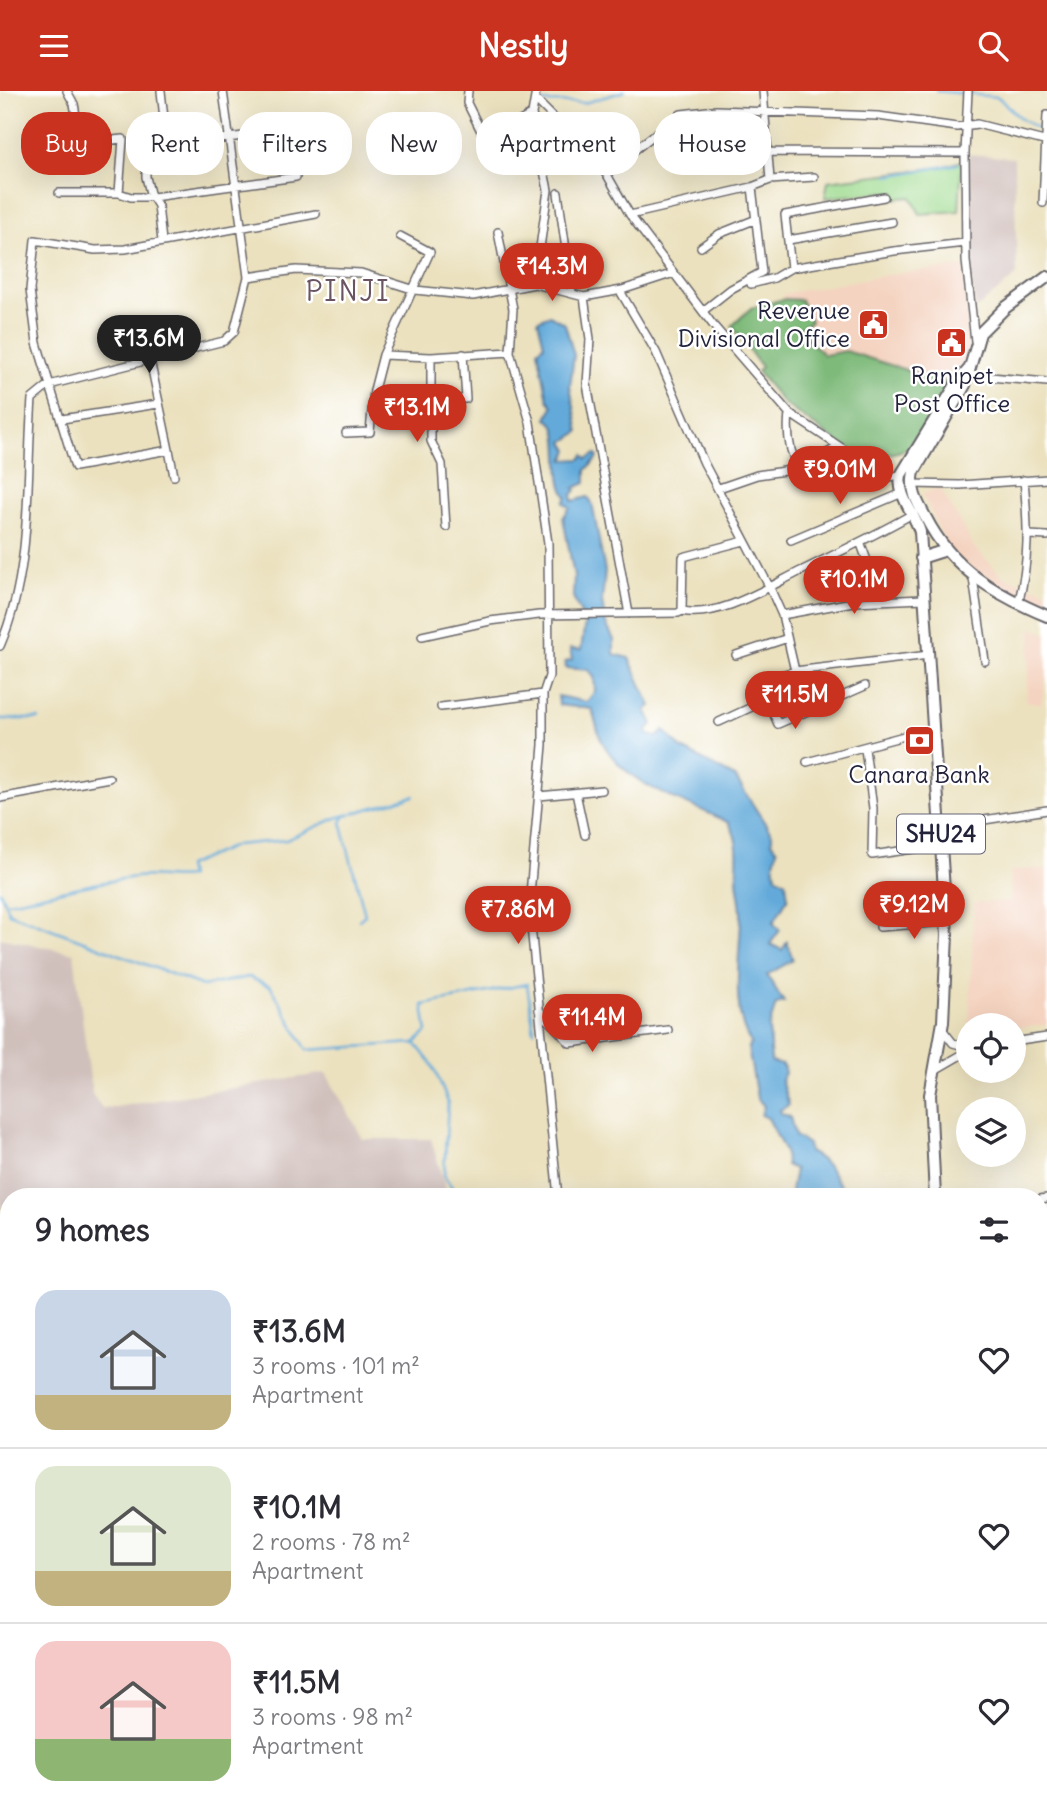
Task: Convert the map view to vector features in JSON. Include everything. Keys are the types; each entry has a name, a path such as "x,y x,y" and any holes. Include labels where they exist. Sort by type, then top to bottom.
{"main road":[{"path":"900,494 901,475 969,372 980,333 1005,307 1046,276"},
{"path":"960,385 914,472 912,484 935,535 973,578 1018,604 1047,616"},
{"name":"SHU24","path":"900,494 914,513 920,532 946,922 947,972 942,1029 930,1095 935,1188"},
{"path":"921,558 946,550"}],"street":[{"path":"67,91 74,104 81,143 122,139 119,193"},
{"path":"161,91 163,112"},
{"path":"0,646 10,622 25,535 32,399 48,385 109,367 150,360 225,341 234,332 248,277 223,91"},
{"path":"468,91 467,103 476,121"},
{"path":"533,112 536,91"},
{"path":"763,91 765,112"},
{"path":"968,95 965,243 976,349"},
{"path":"536,100 547,112"},
{"path":"698,112 749,112"},
{"path":"771,113 878,116 957,127 977,124 1044,141"},
{"path":"1043,203 1047,115"},
{"path":"640,146 654,135"},
{"path":"224,140 238,138"},
{"path":"771,152 965,153"},
{"path":"146,175 158,206 162,241"},
{"path":"535,284 548,190 545,175"},
{"path":"606,175 630,215 702,311 789,413 888,477 901,475"},
{"path":"769,175 770,180"},
{"path":"59,193 119,193 131,197 153,197 296,177"},
{"path":"630,215 752,187 770,180 814,177"},
{"path":"702,311 762,272 752,187"},
{"path":"558,193 572,292"},
{"path":"791,268 785,215 884,197"},
{"path":"169,450 75,467 37,343 31,300 34,240 95,250 125,249 316,214"},
{"path":"701,247 719,235 754,220"},
{"path":"788,240 892,222"},
{"path":"498,232 513,309 510,352 530,422 548,543 549,676 543,694 539,796 529,906 557,1188"},
{"path":"346,433 370,432 374,390 383,355 415,290 430,252 400,236"},
{"path":"751,284 774,278 791,268 894,251 965,243"},
{"path":"248,277 296,270 362,273 415,290 472,296 535,284 584,297 620,291 674,274"},
{"path":"620,291 656,352 704,463 770,588 782,615 794,671"},
{"path":"584,297 590,339 587,384 629,614"},
{"path":"383,355 431,357 510,352"},
{"path":"431,399 466,399 463,354"},
{"path":"431,357 431,441 442,464 446,527"},
{"path":"150,360 174,476"},
{"path":"969,372 1047,381"},
{"path":"62,419 158,404"},
{"path":"789,413 786,433 798,469 808,482 869,466"},
{"path":"719,488 757,475 798,469 838,447"},
{"path":"912,484 1047,479"},
{"path":"1018,604 1026,575 1029,535 1024,480"},
{"path":"791,540 885,503 900,494"},
{"path":"422,636 490,621 723,607 770,588 861,544 914,513"},
{"path":"1029,535 1047,536"},
{"path":"682,611 683,557 744,541"},
{"path":"861,544 881,599"},
{"path":"973,578 985,661"},
{"path":"782,615 881,599 924,599"},
{"path":"736,655 785,639"},
{"path":"864,686 778,723 759,681 794,671 929,655"},
{"path":"441,707 543,694"},
{"path":"719,722 767,700"},
{"path":"807,762 934,729"},
{"path":"865,749 873,808 872,855 941,845"},
{"path":"0,798 109,778"},
{"path":"539,796 602,790"},
{"path":"576,793 585,835"},
{"path":"940,827 1047,810"},
{"path":"880,927 946,922"},
{"path":"538,1010 570,1043 668,1030"},
{"path":"942,1029 956,1044"},
{"path":"1026,1040 1047,1037"},
{"path":"932,1074 956,1056"}],"shaded area":[{"path":"968,154 1014,158 1017,275 976,309 968,260"},
{"path":"964,267 970,355 912,448 872,459 868,464 757,371 761,367 732,326 751,308 783,299 783,294 898,273"},
{"path":"940,488 975,548 1002,576 1047,591 1047,611 985,581 949,550 922,494"},
{"path":"1032,628 1047,634 1047,675 1041,704 1026,701"},
{"path":"1047,868 1047,1025 1026,1027 1026,1013 969,1013 974,903 1011,901 1010,871"},
{"path":"0,938 74,953 92,1094 103,1109 326,1073 363,1139 431,1139 445,1188 0,1188"}],"green space":[{"path":"962,161 959,211 920,214 911,197 890,199 888,192 825,198 828,181 942,167"},
{"path":"784,299 801,300 811,321 799,329 824,355 846,351 951,384 912,448 872,459 868,464 783,403 757,371 761,367 732,326 751,308"}],"water":[{"path":"550,315 565,324 574,355 570,387 579,432 564,442 569,450 564,460 581,459 584,455 587,459 596,454 598,458 586,470 586,483 574,488 576,490 572,495 573,501 588,497 592,503 605,571 602,602 606,624 614,640 614,654 629,658 651,706 646,710 653,724 647,730 648,735 658,737 664,730 682,749 735,777 772,834 772,843 777,850 774,863 776,876 786,882 788,898 773,923 780,930 770,944 782,950 787,942 793,960 767,975 784,1002 776,1004 769,1027 771,1062 783,1065 785,1073 781,1080 789,1105 780,1110 790,1117 795,1136 808,1144 809,1152 829,1167 843,1188 792,1188 795,1169 786,1165 785,1152 768,1118 761,1115 764,1106 757,1098 748,1048 751,1043 744,1030 738,998 741,909 736,843 729,823 659,791 626,771 602,741 592,709 559,705 558,696 587,702 595,691 594,677 588,670 566,668 565,662 572,660 570,649 581,650 585,622 573,597 574,576 563,518 570,507 564,503 567,497 560,477 557,432 547,419 553,406 548,400 538,350 544,345 538,320"}],"waterway":[{"path":"539,91 541,102 584,103 625,91"},
{"path":"936,91 998,97 1021,119 1041,130"},
{"path":"888,176 958,164"},
{"path":"0,719 39,719"},
{"path":"8,902 136,877 189,877 187,866 236,845 286,840 336,818 414,796"},
{"path":"345,816 341,822 365,915 359,920"},
{"path":"0,891 9,913 203,986 249,977 271,987 307,1050 415,1043 433,1066 448,1102 444,1175 452,1188"},
{"path":"415,1043 427,1032 423,1005 527,984 534,1031"}],"place":[{"name":"Revenue Divisional Office","path":"873,325"},
{"name":"Ranipet Post Office","path":"952,342"},
{"name":"Canara Bank","path":"919,741"}],"district":[{"name":"PINJI","path":"348,291"}]}
